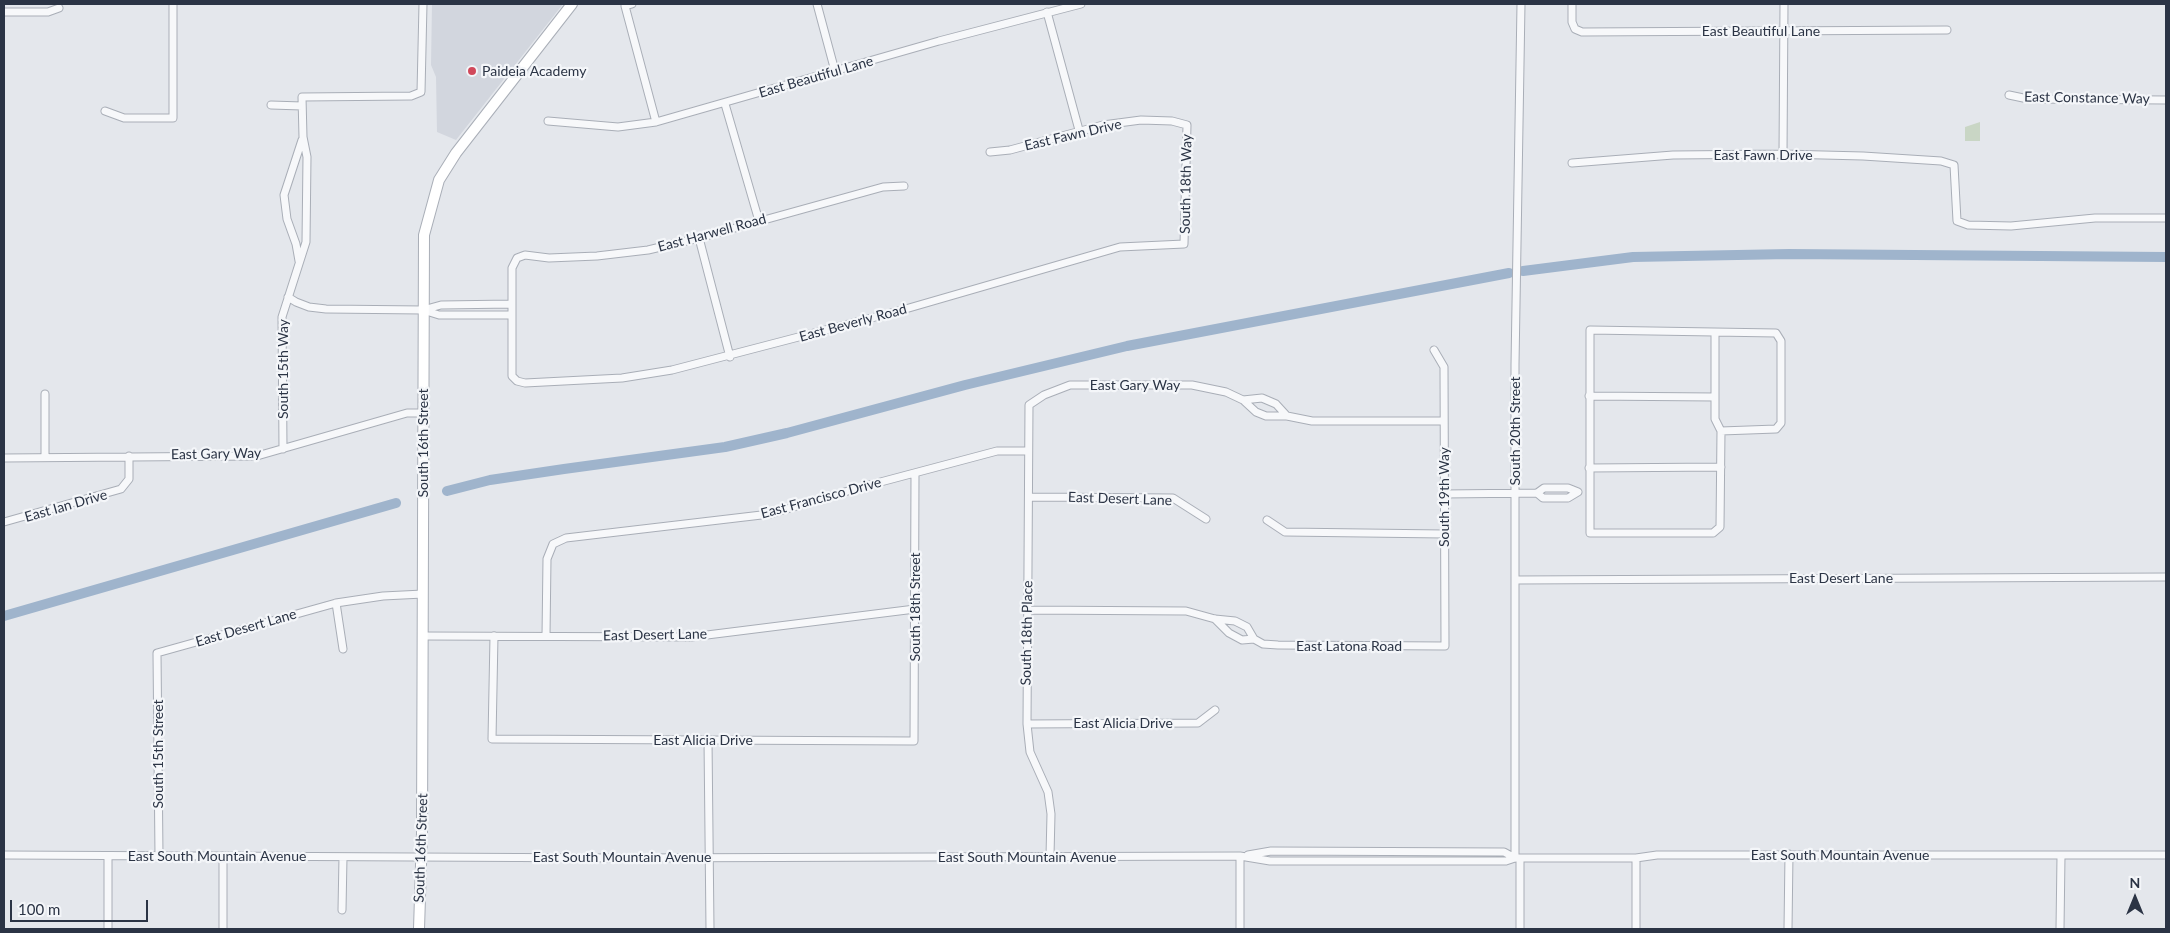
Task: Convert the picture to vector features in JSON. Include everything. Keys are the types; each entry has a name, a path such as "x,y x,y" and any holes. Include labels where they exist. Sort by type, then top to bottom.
{"main road":[{"name":"South 16th Street","path":"418,929 421,857 424,636 422,497 424,235 439,180 456,153 572,4"}],"street":[{"path":"105,112 124,118 173,118 173,4"},
{"name":"South 15th Way","path":"283,449 281,328 283,309 306,242 307,157 303,137 302,96 411,96 421,92 423,4"},
{"path":"817,4 835,71"},
{"name":"East Beautiful Lane","path":"548,121 618,127 656,122 1081,4"},
{"name":"South 20th Street","path":"1520,929 1516,580 1516,266 1521,4"},
{"name":"East Beautiful Lane","path":"1572,4 1572,22 1575,29 1582,32 1947,30"},
{"path":"1783,154 1784,4"},
{"path":"628,5 656,122"},
{"path":"4,12 59,8"},
{"path":"1047,12 1079,130"},
{"name":"East Constance Way","path":"2009,95 2028,99 2166,100"},
{"path":"724,104 759,221"},
{"path":"271,105 302,106"},
{"name":"East Fawn Drive","path":"990,152 1010,150 1079,130 1141,120 1172,121 1186,124"},
{"name":"South 18th Way","path":"1184,244 1186,124"},
{"name":"South 15th Way","path":"300,262 287,219 284,195 303,137"},
{"name":"East Fawn Drive","path":"1572,163 1673,155 1783,154 1864,156 1941,161 1954,164 1957,221 1968,226 2011,226 2095,218 2166,218"},
{"name":"East Harwell Road","path":"512,304 512,268 517,258 525,255 549,258 597,256 648,250 699,238 883,187 904,186"},
{"path":"699,238 730,357"},
{"name":"East Beverly Road","path":"512,315 512,376 517,381 622,378 672,370 730,357 1120,247 1184,244"},
{"path":"288,297 310,307 326,309 423,310 441,305 512,304 512,315 439,315 423,310"},
{"path":"1716,333 1715,419 1721,431 1720,527 1713,533 1590,533 1590,330 1776,333 1781,340 1781,423 1776,429 1721,431"},
{"name":"South 19th Way","path":"1434,350 1444,367 1445,646"},
{"name":"East Gary Way","path":"1029,406 1044,395 1070,385 1192,385 1226,392 1244,400 1256,412 1266,416 1287,416 1312,421 1444,421"},
{"path":"45,394 45,457"},
{"path":"1590,396 1715,397"},
{"name":"East Gary Way","path":"1244,400 1262,398 1276,404 1287,416"},
{"name":"South 18th Place","path":"1029,406 1027,724 1030,752 1048,792 1051,814 1050,856"},
{"name":"East Gary Way","path":"4,458 249,456 283,449 407,413 423,413"},
{"name":"East Francisco Drive","path":"546,636 547,559 553,544 566,538 770,514 914,473 997,452 1028,450"},
{"name":"East Ian Drive","path":"4,522 121,489 128,479 129,456"},
{"path":"1589,468 1721,468"},
{"name":"South 18th Street","path":"914,473 914,741"},
{"path":"1444,494 1537,493 1543,498 1568,498 1578,492 1589,492"},
{"name":"East Desert Lane","path":"1029,497 1173,498 1206,519"},
{"path":"1267,520 1285,532 1444,534"},
{"name":"East Desert Lane","path":"1516,580 2166,577"},
{"name":"East Desert Lane","path":"157,653 336,603 383,596 423,594"},
{"path":"336,603 343,649"},
{"name":"East Desert Lane","path":"424,636 691,637 915,609"},
{"name":"East Latona Road","path":"1028,610 1186,611 1215,620 1235,621 1247,627 1254,638 1263,644 1445,646"},
{"name":"East Latona Road","path":"1215,620 1229,633 1242,640 1254,638"},
{"name":"East Alicia Drive","path":"494,636 492,739 914,741"},
{"name":"South 15th Street","path":"157,653 159,856"},
{"name":"East Alicia Drive","path":"1027,724 1198,723 1215,710"},
{"path":"708,740 710,929"},
{"name":"East South Mountain Avenue","path":"4,855 343,857 1240,856 1271,852 1504,852 1518,858 1636,858 1657,855 1789,854 2166,855"},
{"path":"1788,929 1789,854"},
{"path":"108,856 108,929"},
{"path":"223,856 223,929"},
{"path":"1240,856 1240,929"},
{"path":"2060,929 2061,856"},
{"path":"342,910 343,857"},
{"path":"1636,858 1636,929"}],"shaded area":[{"name":"Paideia Academy","path":"432,4 563,4 456,140 437,132 436,77 431,65"}],"green space":[{"path":"1980,122 1980,141 1965,141 1965,127"}],"waterway":[{"path":"1523,271 1633,257 1789,254 2166,257"},
{"path":"447,491 490,480 725,447 787,433 965,385 1127,346 1509,273"},
{"path":"4,616 396,503"}],"place":[{"name":"Paideia Academy","path":"472,71"}]}
